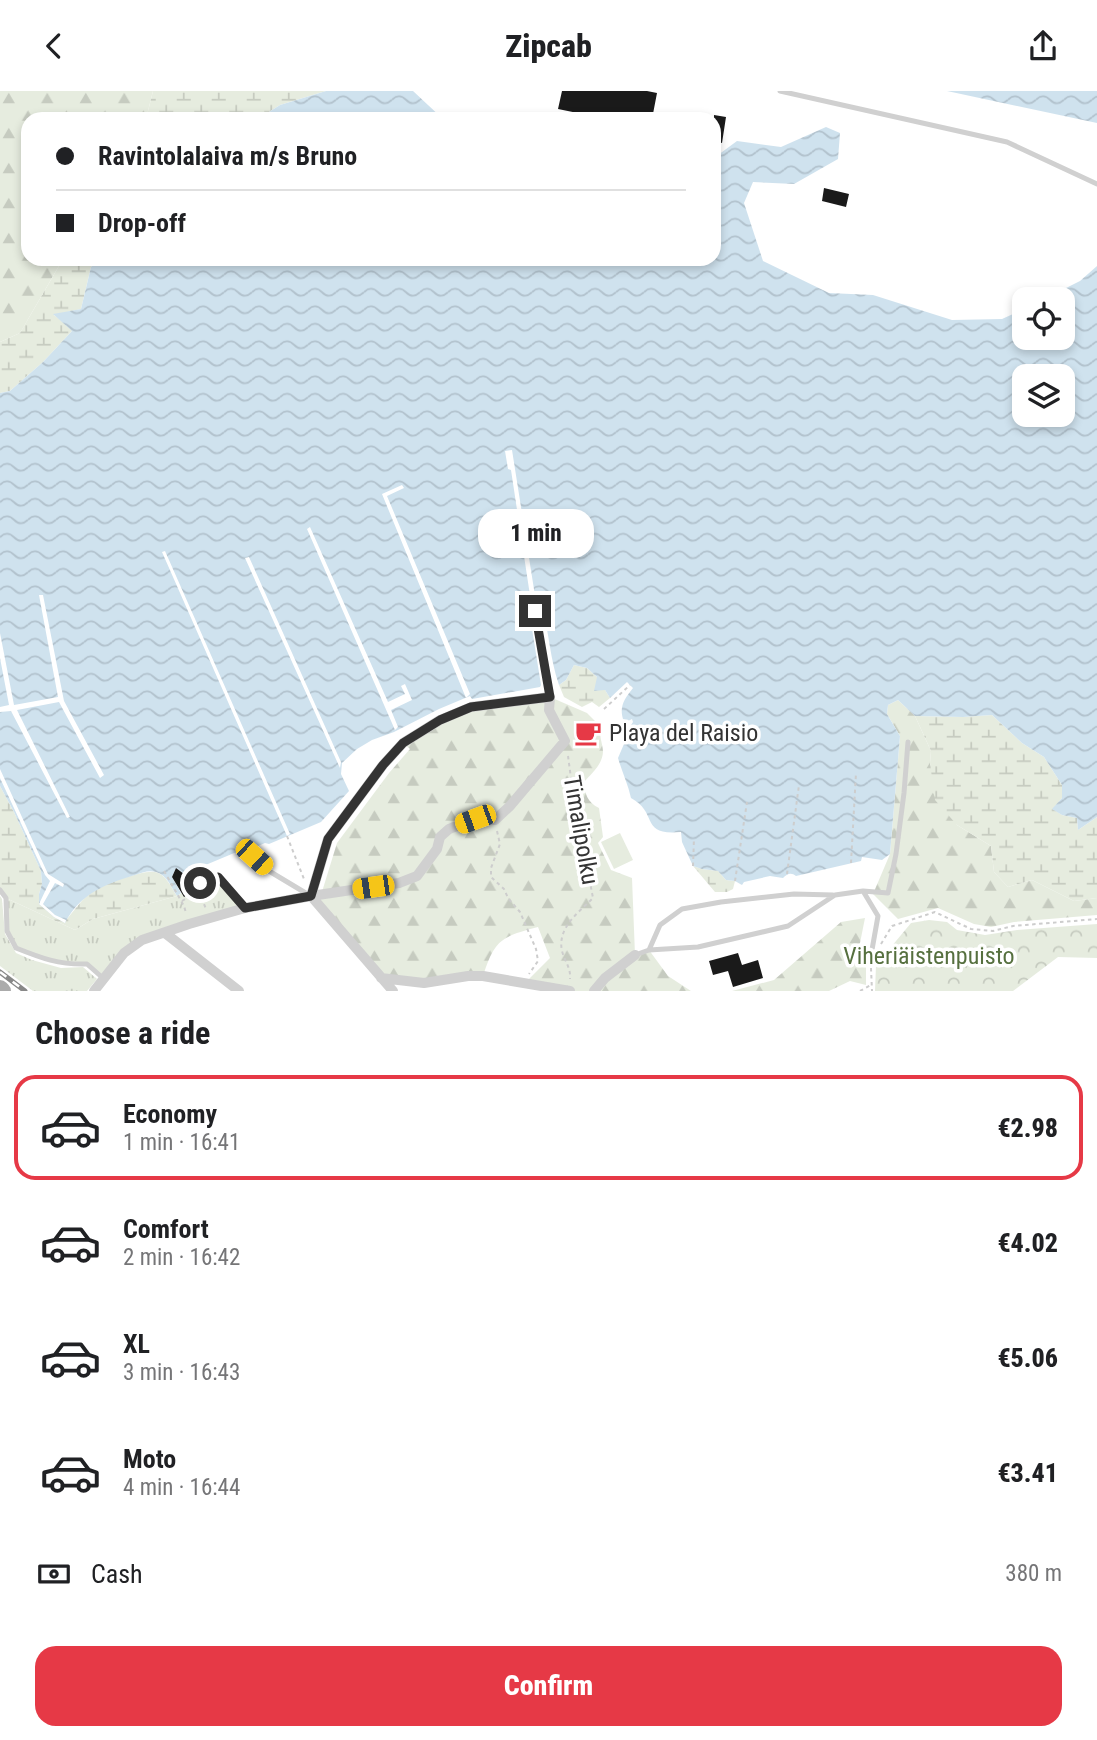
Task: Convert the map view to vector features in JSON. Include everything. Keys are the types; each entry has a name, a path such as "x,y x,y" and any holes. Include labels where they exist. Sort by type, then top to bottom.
{"street":[{"path":"94,991 124,953 142,940 245,908 399,883 417,876 449,828 475,819 495,820 565,741 549,710 550,697 471,707 440,720 403,743 383,765 328,839 311,896"},
{"path":"311,896 393,991"},
{"path":"165,933 239,991"},
{"path":"594,991 605,978 635,955"},
{"path":"381,978 424,983 475,976 570,991"}],"lane":[{"path":"780,91 1007,142 1097,184"},
{"path":"535,611 550,697"},
{"path":"649,950 660,925 682,909 782,895 835,895 863,891 888,893 896,854 908,741"},
{"path":"254,857 270,871 311,896"},
{"path":"200,883 218,877 245,908"},
{"path":"0,890 6,898 7,931 16,948 67,965 87,964 104,979"},
{"path":"863,891 878,916 870,961"},
{"path":"635,955 649,950 698,947 789,926 835,895"}],"path":[{"path":"604,709 630,685"},
{"name":"Timalipolku","path":"565,741 577,823 588,851 593,898 570,921 562,937 562,952 571,970 570,991"},
{"path":"851,863 856,773"},
{"path":"787,874 799,785"},
{"path":"735,881 747,802"},
{"path":"495,820 500,844 491,868 491,877 504,889 520,912 536,949 538,961 524,982"},
{"path":"287,836 311,896"},
{"path":"693,866 694,838"},
{"path":"164,871 181,901 189,924"},
{"path":"181,901 199,890 209,918"},
{"path":"892,926 935,912 971,929 993,931 1013,926 1097,919"},
{"path":"860,991 872,985"}],"green space":[{"path":"0,91 153,91 148,112 21,112 21,266 59,266 20,333 0,342"},
{"path":"153,91 326,91 280,105 269,112 148,112"},
{"path":"59,266 92,266 81,309 54,315 73,330 43,362 10,391 0,393 0,342 20,333"},
{"path":"574,665 587,668 597,677 610,698 599,707 592,702 582,707 564,697 559,685 566,680"},
{"path":"550,697 587,713 601,727 603,756 584,782 584,786 589,800 599,808 603,837 598,843 611,870 632,878 635,955 649,950 668,976 691,991 570,991 525,983 550,958 538,927 501,941 491,954 483,976 424,983 381,978 311,896 321,895 337,843 410,749 403,743 471,707"},
{"path":"898,700 915,716 931,751 930,764 957,825 991,846 994,872 1008,887 1032,880 1074,901 1097,898 1097,915 1014,922 991,927 974,924 938,908 898,919 873,894 890,854 900,736 887,714 888,705"},
{"path":"992,715 1022,743 1044,757 1062,785 1062,798 1053,809 1062,815 1077,818 1078,830 1097,817 1097,898 1074,901 1032,880 1008,887 994,872 991,846 957,825 935,800 931,751 915,716"},
{"path":"0,786 41,871 42,884 39,894 66,920 92,891 142,873 155,872 162,875 177,896 93,919 75,930 6,898 0,890"},
{"path":"620,833 633,860 614,869 601,842"},
{"path":"693,866 718,871 726,880 735,881 733,889 715,892"},
{"path":"218,878 245,908 142,940 104,979 87,964 67,965 16,948 7,931 6,898 75,930 93,919 177,896 186,890 182,884"},
{"path":"0,896 5,934 16,953 61,968 83,967 97,979 87,991 33,991 0,966"},
{"path":"865,918 858,953 866,958 866,985 850,981 829,991 732,991 774,980 841,922"},
{"name":"Viheriäistenpuisto","path":"929,920 947,922 957,930 985,935 1097,924 1097,958 1058,957 1013,991 875,991 876,965 911,923"}],"water":[{"path":"326,91 413,91 436,112 269,112 280,105"},
{"path":"947,91 1097,91 1097,123"},
{"path":"826,127 840,133 838,159 794,184 753,182 744,203 763,261 829,293 873,295 952,320 1002,319 1012,314 1012,350 1075,350 1075,287 1068,287 1080,281 1097,266 1097,817 1078,830 1077,818 1062,815 1052,809 1062,798 1062,785 1044,757 1022,743 992,715 915,716 898,700 888,705 887,714 900,736 890,854 882,860 862,857 861,861 796,876 770,876 744,882 742,885 726,880 718,871 693,866 682,842 681,832 668,832 654,827 645,810 631,798 618,758 624,744 634,733 626,733 633,722 632,719 623,719 622,710 625,699 633,688 627,682 610,698 605,690 594,691 597,677 587,668 574,665 566,680 559,685 542,606 538,603 529,610 540,687 472,699 470,696 357,749 342,763 341,774 349,791 321,822 251,849 269,865 264,871 239,851 184,874 176,868 172,877 181,893 177,896 163,876 151,871 124,878 94,891 78,905 65,923 39,904 41,871 0,786 0,393 10,391 43,362 72,331 53,314 81,309 91,267 721,266 721,153 737,141 781,147"}],"pier":[{"path":"512,450 536,602 531,602 511,470 508,469 505,451"},
{"path":"402,485 404,488 387,496 470,694 466,698 382,494"},
{"path":"310,527 388,702 405,694 401,686 405,684 412,700 391,710 398,727 395,730 307,529"},
{"path":"165,551 290,834 287,836 162,552"},
{"path":"249,557 341,762 340,768 245,558"},
{"path":"39,595 43,595 64,701 104,775 100,778 59,702 17,710 70,817 67,818 11,711 0,712 0,707 9,705 0,658 0,633 14,705 58,697"},
{"path":"0,769 48,874 64,884 63,887 55,883 43,904 55,915 66,920 65,923 39,904 50,881 0,778"}],"building":[{"path":"562,91 657,93 653,112 573,112 558,109"},
{"path":"721,116 726,117 721,143"},
{"path":"824,188 849,194 846,207 822,201"},
{"path":"176,868 184,874 193,891 184,897 172,877"},
{"path":"738,953 742,965 758,960 763,978 733,987 728,971 713,975 709,961"}],"railway":[{"path":"0,972 25,991"}],"place":[{"name":"Playa del Raisio","path":"588,733"}],"route":[{"path":"200,883 218,877 245,908 311,896 328,839 357,798 403,743 440,720 471,707 550,697 535,611"}]}
